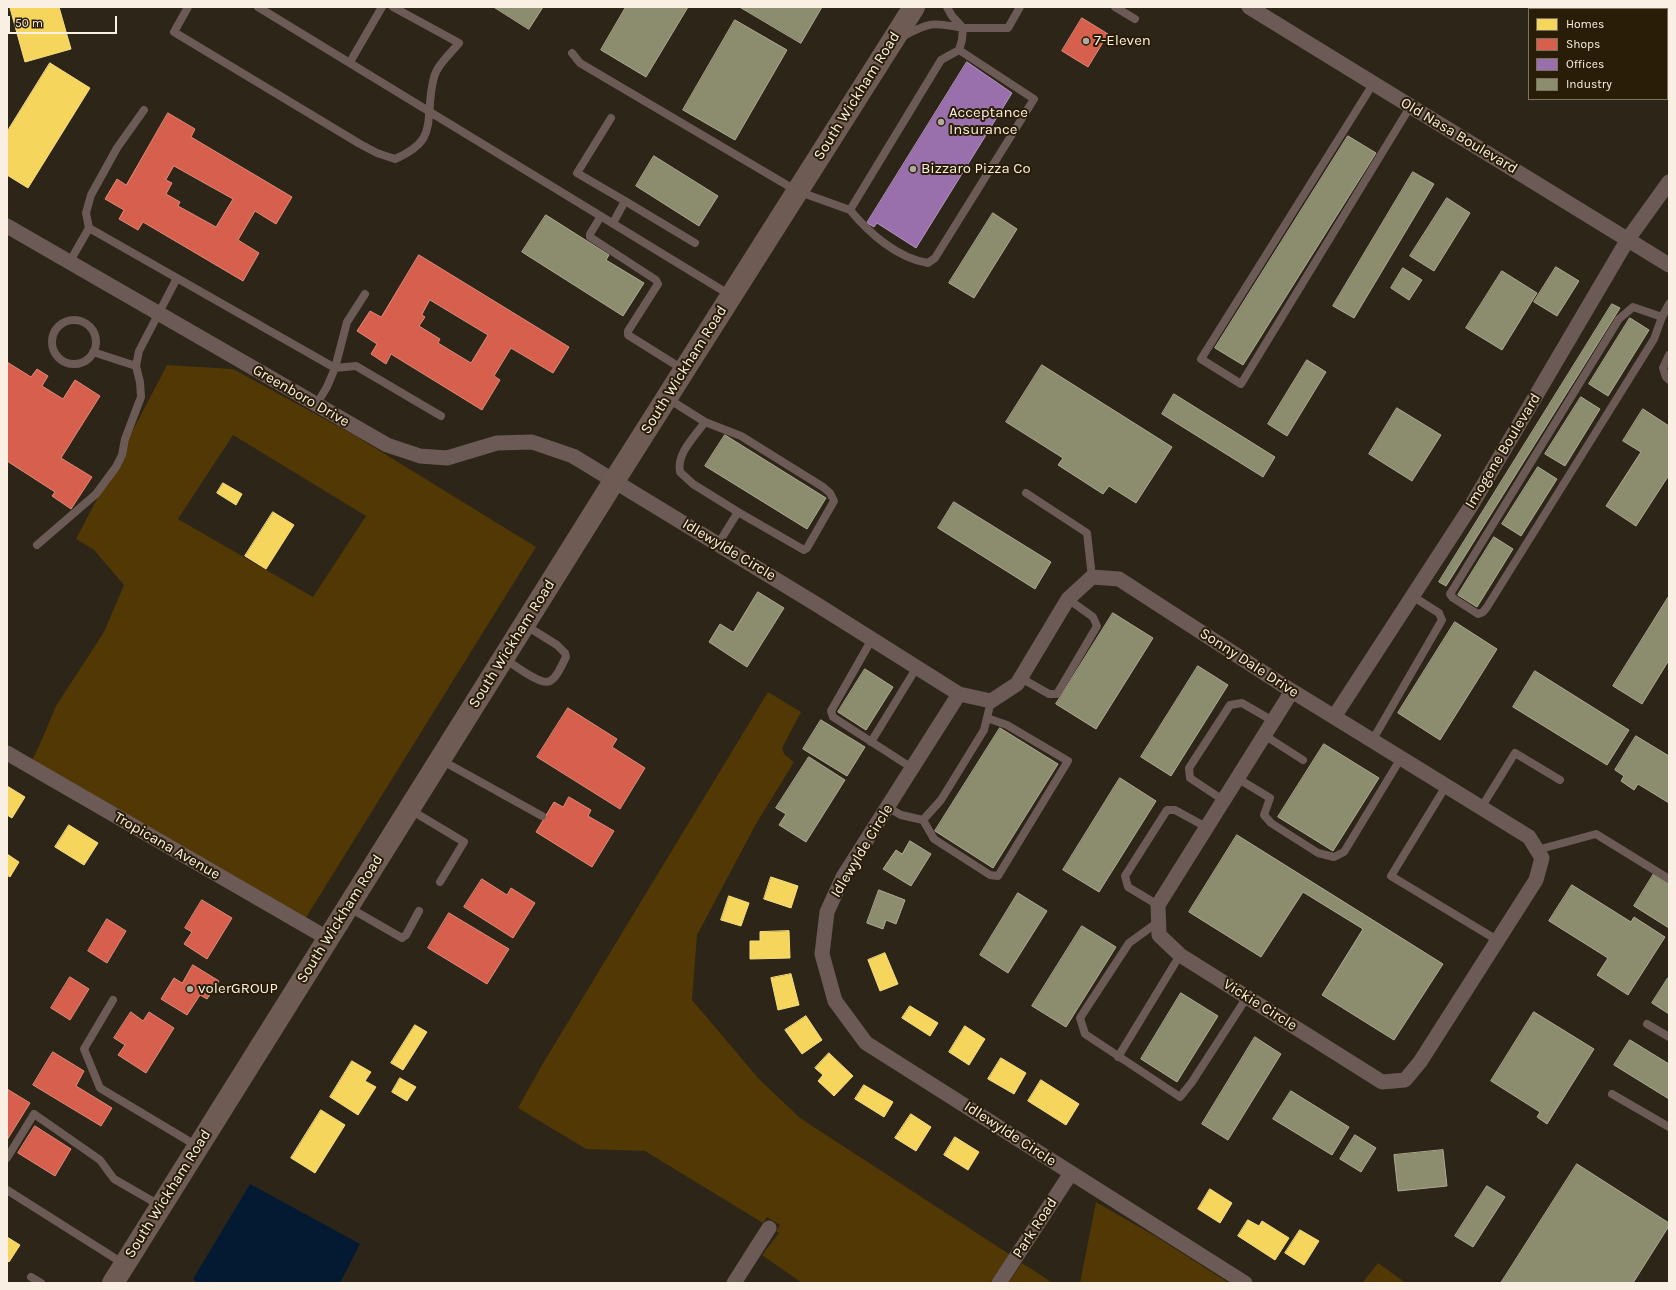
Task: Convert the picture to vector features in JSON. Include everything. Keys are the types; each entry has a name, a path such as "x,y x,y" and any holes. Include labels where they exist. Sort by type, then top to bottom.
{"main road":[{"name":"South Wickham Road","path":"113,1283 327,938 914,7"}],"street":[{"name":"Old Nasa Boulevard","path":"1249,7 1669,265"},
{"name":"Imogene Boulevard","path":"1334,717 1471,506 1628,240 1669,182"},
{"name":"Greenboro Drive","path":"7,226 387,445 420,456 447,458 496,443 532,442 573,456 614,481"},
{"name":"Idlewylde Circle","path":"614,481 959,694 843,877 827,912 822,954 835,1001 866,1043 1245,1283"},
{"path":"959,694 991,702 1017,684 1068,599 1092,577"},
{"name":"Sonny Dale Drive","path":"1092,577 1119,579 1292,691 1529,837 1537,850"},
{"path":"1158,904 1292,691"},
{"name":"Tropicana Avenue","path":"7,753 327,938"},
{"name":"Vickie Circle","path":"1158,904 1159,935 1180,955 1382,1082 1405,1080 1420,1062 1536,880 1542,858 1537,850"},
{"name":"Park Road","path":"999,1283 1071,1173"},
{"path":"734,1283 769,1228"}],"lane":[{"path":"188,7 174,32 377,154 395,159 408,153 420,144 426,133 429,122 429,110 436,71 459,43 393,7"},
{"path":"258,7 429,110 731,296"},
{"path":"350,62 382,7"},
{"path":"850,210 941,60 959,50 963,28 952,16 947,7"},
{"path":"891,43 930,24 938,23 963,28 1008,28 1020,7"},
{"path":"1115,7 1135,19"},
{"path":"572,53 580,63 798,191 850,210 864,226 890,246 915,261 928,263 935,258 1034,99 959,50"},
{"path":"1373,84 1201,359 1241,384 1410,107"},
{"path":"144,110 117,148 91,195 86,213 90,228 335,368 356,366 441,416"},
{"path":"611,118 577,173 695,243"},
{"path":"613,223 625,201"},
{"path":"601,216 590,234 590,237 656,280 658,284 628,331 628,335 684,370"},
{"path":"69,263 90,228"},
{"path":"37,545 96,494 116,467 122,455 125,439 141,397 140,382 136,366 139,351 177,278"},
{"path":"316,405 327,387 335,368 347,322 365,294"},
{"path":"1662,317 1633,307 1619,319 1450,594 1453,598 1478,614 1483,612 1487,607 1654,339 1662,317 1669,304"},
{"path":"72,320 87,324 95,337 96,345 93,352 84,362 70,364 64,362 58,358 52,346 54,332 58,326 72,320"},
{"path":"93,352 136,366"},
{"path":"1669,355 1663,368 1666,377 1669,380"},
{"path":"667,398 705,422 742,436 823,487 830,493 834,501 807,548 802,550 738,512 693,484 680,472 679,462 682,454 705,422"},
{"path":"1026,493 1087,533 1092,577"},
{"path":"718,544 738,512"},
{"path":"1372,741 1442,620 1439,613 1412,596"},
{"path":"1021,678 1048,694 1057,694 1097,626 1093,617 1068,599"},
{"path":"503,658 538,680 545,682 552,680 562,665 566,657 562,650 524,625"},
{"path":"872,639 831,711 833,718 912,768"},
{"path":"871,742 917,667"},
{"path":"923,820 945,794 984,730 991,702"},
{"path":"1223,800 1190,778 1189,768 1230,705 1242,703 1273,722"},
{"path":"888,807 901,816 923,820 934,839 990,876 998,876 1068,761 1007,725 987,718"},
{"path":"1264,735 1303,760"},
{"path":"1482,808 1515,753 1560,780"},
{"path":"1237,778 1270,798 1264,815 1271,823 1318,853 1334,857 1344,852 1401,758"},
{"path":"440,759 542,816"},
{"path":"1446,786 1391,876 1497,940"},
{"path":"409,809 464,842 440,882"},
{"path":"1158,904 1128,887 1125,876 1167,810 1175,810 1206,827"},
{"path":"1537,850 1596,834 1669,879"},
{"path":"347,907 402,938 406,935 419,911"},
{"path":"1158,922 1129,942 1080,1018 1086,1034 1118,1057 1180,1097 1192,1082 1247,997"},
{"path":"1118,1057 1180,955"},
{"path":"113,1000 84,1049 100,1088 198,1146"},
{"path":"1647,1024 1669,1037"},
{"path":"1612,1094 1669,1127"},
{"path":"7,1158 34,1114 100,1160 114,1179 161,1206"},
{"path":"7,1190 124,1264"},
{"path":"31,1277 41,1283"}],"shaded area":[{"path":"167,365 233,369 354,435 536,547 302,924 32,760 56,706 104,632 124,585 94,550 76,539","holes":["233,435 366,516 313,597 178,519"]},
{"path":"768,692 801,712 782,748 784,754 794,762 756,824 697,935 692,1000 759,1079 800,1118 1009,1254 990,1283 802,1283 762,1255 779,1233 776,1231 780,1225 767,1217 763,1223 645,1151 586,1149 518,1108 542,1065"},
{"path":"1096,1202 1155,1236 1229,1283 1080,1283"},
{"path":"1022,1263 1053,1283 1008,1283"},
{"path":"1378,1263 1406,1283 1362,1283"}],"water":[{"path":"250,1184 360,1244 340,1283 198,1283 193,1279"}],"building: Homes":[{"path":"59,7 71,49 25,62 10,8"},
{"path":"50,63 90,88 28,188 7,175 7,132"},
{"path":"223,483 242,494 236,505 217,493"},
{"path":"273,512 294,525 266,569 245,556"},
{"path":"7,786 25,797 12,818 7,815"},
{"path":"69,825 98,843 84,865 55,847"},
{"path":"7,854 19,862 10,877 7,875"},
{"path":"771,877 798,886 791,908 764,899"},
{"path":"729,896 749,903 741,926 721,920"},
{"path":"789,931 790,958 750,959 750,941 760,941 760,932"},
{"path":"885,953 898,984 880,991 868,960"},
{"path":"791,974 799,1005 778,1010 771,978"},
{"path":"910,1006 938,1023 930,1036 902,1018"},
{"path":"806,1016 822,1040 802,1054 785,1030"},
{"path":"415,1025 427,1032 403,1070 391,1063"},
{"path":"965,1026 985,1039 969,1065 949,1052"},
{"path":"829,1053 853,1076 834,1096 818,1081 823,1075 815,1068"},
{"path":"1001,1058 1026,1073 1014,1094 988,1079"},
{"path":"352,1061 371,1072 365,1081 376,1087 358,1115 330,1097"},
{"path":"400,1078 416,1087 407,1101 392,1092"},
{"path":"1041,1080 1079,1104 1066,1125 1028,1101"},
{"path":"864,1085 893,1102 884,1117 855,1099"},
{"path":"321,1110 345,1125 315,1173 291,1158"},
{"path":"911,1114 931,1127 916,1151 895,1138"},
{"path":"955,1137 979,1152 968,1170 944,1155"},
{"path":"1210,1189 1232,1203 1220,1223 1198,1209"},
{"path":"1248,1220 1259,1226 1262,1221 1289,1238 1275,1260 1238,1236"},
{"path":"1300,1230 1319,1241 1304,1265 1285,1253"},
{"path":"7,1237 20,1245 9,1262 7,1260"}],"building: Shops":[{"path":"1082,18 1108,34 1088,67 1062,51"},
{"path":"168,113 195,129 191,137 292,197 276,224 255,211 238,240 259,253 243,281 143,222 138,230 119,219 124,210 105,199 117,179 126,185","holes":["174,166 233,199 216,227 178,206 180,202 166,194 172,183 166,180"]},
{"path":"419,255 569,347 553,373 511,348 494,376 500,380 482,410 391,354 386,364 371,354 377,344 357,331 370,311 381,317","holes":["430,300 488,335 471,363 438,343 440,339 419,326 425,317 422,315"]},
{"path":"7,362 31,377 37,369 48,376 42,386 63,399 75,380 100,396 61,458 92,477 71,509 52,496 55,492 7,461"},
{"path":"568,708 617,739 612,747 645,768 620,809 537,757"},
{"path":"569,797 591,810 588,816 614,831 592,867 536,832 554,802 563,807"},
{"path":"482,879 507,895 511,888 535,903 513,938 464,907"},
{"path":"202,900 232,918 207,959 184,944 192,932 185,928"},
{"path":"449,913 509,949 487,984 428,948"},
{"path":"107,919 126,931 107,963 88,951"},
{"name":"volerGROUP","path":"193,965 219,981 207,999 200,995 187,1015 161,999 174,978 182,983"},
{"path":"70,977 89,989 70,1020 51,1008"},
{"path":"131,1012 143,1021 149,1012 174,1028 146,1073 118,1055 125,1045 114,1038"},
{"path":"53,1052 84,1071 76,1086 112,1108 101,1126 33,1085"},
{"path":"7,1089 30,1103 7,1140"},
{"path":"35,1126 71,1149 55,1176 18,1153"}],"building: Offices":[{"path":"967,62 1012,93 916,248 877,223 874,227 867,223"}],"building: Industry":[{"path":"494,7 543,7 529,29"},
{"path":"626,7 688,7 646,77 601,50"},
{"path":"740,7 822,7 801,43"},
{"path":"735,20 787,50 735,140 683,110"},
{"path":"1348,136 1376,153 1243,365 1215,348"},
{"path":"654,156 718,196 699,226 636,186"},
{"path":"1413,172 1434,184 1354,318 1333,306"},
{"path":"1447,198 1470,213 1434,271 1410,256"},
{"path":"993,213 1017,229 974,298 949,283"},
{"path":"546,215 609,255 606,260 644,283 623,316 522,252"},
{"path":"1556,267 1579,281 1557,316 1534,302"},
{"path":"1403,268 1422,280 1409,300 1391,288"},
{"path":"1502,271 1537,293 1502,350 1466,328"},
{"path":"1612,304 1620,308 1446,586 1439,582"},
{"path":"1630,318 1649,330 1608,396 1589,384"},
{"path":"1307,360 1326,372 1287,436 1268,424"},
{"path":"1042,365 1172,447 1136,503 1109,486 1103,494 1058,465 1063,458 1006,422"},
{"path":"1174,394 1275,457 1263,477 1162,414"},
{"path":"1581,397 1600,409 1565,466 1545,454"},
{"path":"1397,408 1441,435 1412,481 1369,454"},
{"path":"1643,409 1669,426 1669,475 1636,526 1606,506 1641,452 1623,441"},
{"path":"725,435 826,498 807,529 705,466"},
{"path":"1538,467 1557,479 1521,536 1502,524"},
{"path":"954,502 1051,562 1035,589 938,528"},
{"path":"1494,537 1513,549 1477,607 1458,595"},
{"path":"758,592 784,608 747,667 709,642 720,624 733,632"},
{"path":"1669,596 1669,660 1642,704 1613,686"},
{"path":"1113,613 1153,638 1096,729 1056,704"},
{"path":"1455,622 1497,649 1440,740 1398,713"},
{"path":"1198,666 1228,685 1171,776 1141,757"},
{"path":"865,669 893,687 866,730 838,712"},
{"path":"1535,671 1629,730 1607,765 1513,707"},
{"path":"821,720 865,747 847,776 803,749"},
{"path":"1000,728 1058,764 993,868 935,831"},
{"path":"1636,736 1669,756 1669,803 1638,784 1634,790 1621,781 1624,776 1615,770"},
{"path":"1324,744 1379,778 1333,851 1278,817"},
{"path":"809,757 845,780 806,842 779,825 786,814 776,808"},
{"path":"1120,778 1156,801 1099,892 1063,870"},
{"path":"1237,835 1443,964 1394,1040 1322,995 1363,929 1303,892 1261,957 1189,912"},
{"path":"910,841 931,854 911,886 883,869 896,850 902,854"},
{"path":"1655,872 1669,881 1669,928 1634,906"},
{"path":"1572,885 1631,922 1634,917 1665,937 1628,995 1597,975 1608,958 1549,921"},
{"path":"879,890 905,900 896,924 886,920 883,929 867,923"},
{"path":"1018,893 1047,911 1008,973 980,955"},
{"path":"1082,926 1116,947 1066,1027 1032,1006"},
{"path":"1669,978 1669,1014 1652,1003"},
{"path":"1181,993 1218,1016 1177,1082 1141,1059"},
{"path":"1534,1012 1594,1049 1547,1124 1537,1117 1540,1112 1491,1081"},
{"path":"1255,1037 1281,1054 1228,1140 1202,1124"},
{"path":"1630,1040 1669,1064 1669,1099 1614,1065"},
{"path":"1291,1091 1349,1127 1332,1155 1273,1119"},
{"path":"1355,1135 1376,1148 1361,1172 1340,1159"},
{"path":"1443,1150 1447,1186 1398,1191 1394,1155"},
{"path":"1577,1164 1669,1223 1669,1226 1633,1283 1501,1283"},
{"path":"1487,1186 1505,1197 1473,1247 1455,1236"}],"place":[{"name":"7-Eleven","path":"1086,41"},
{"name":"Acceptance Insurance","path":"941,122"},
{"name":"Bizzaro Pizza Co","path":"913,169"},
{"name":"volerGROUP","path":"190,989"}]}
